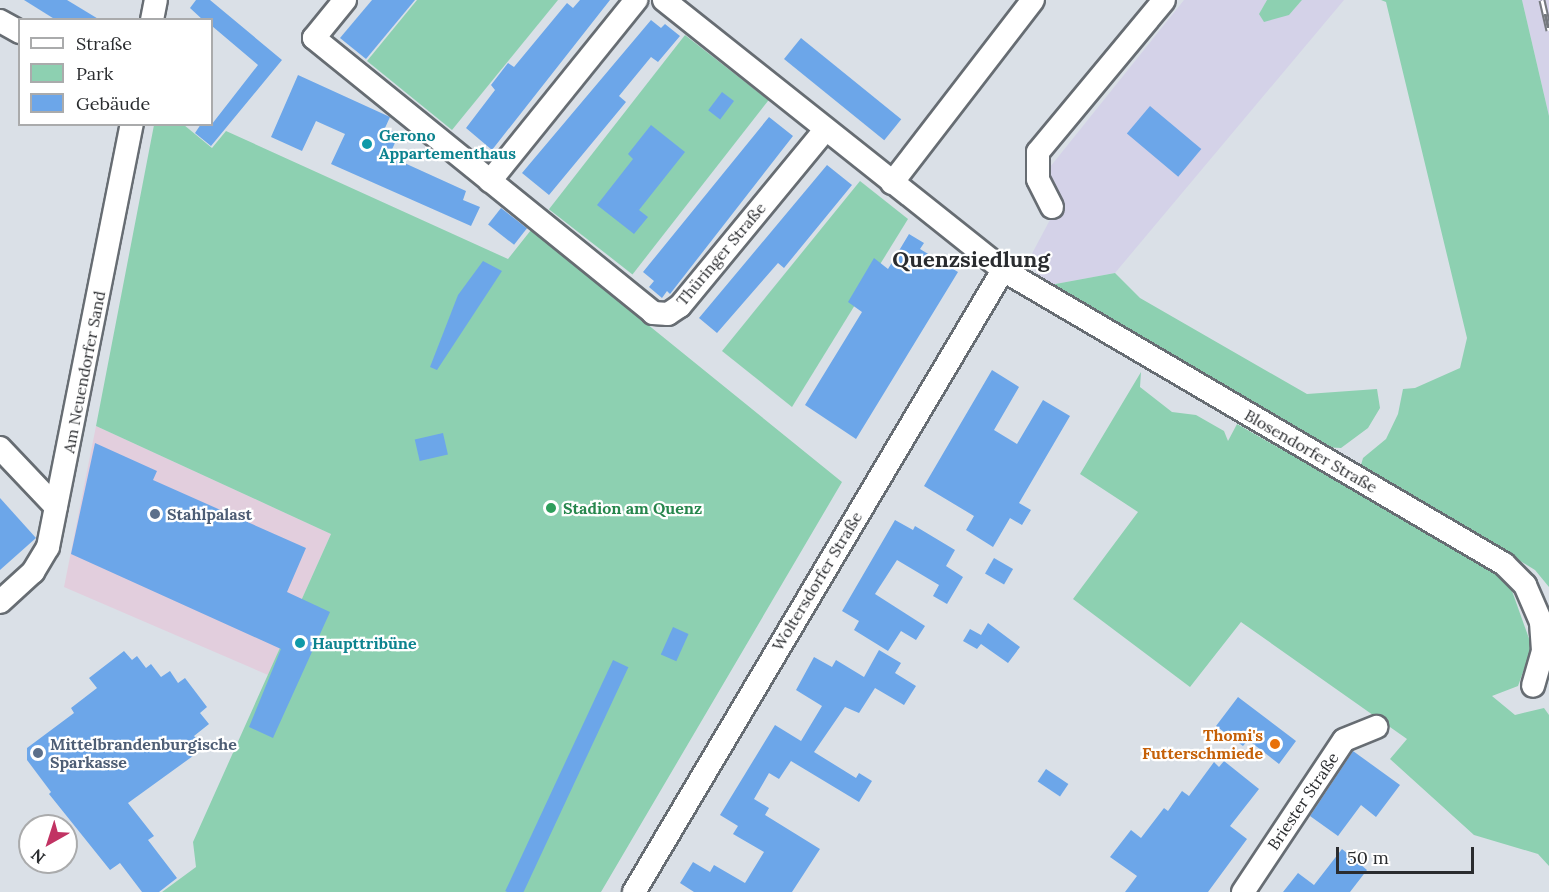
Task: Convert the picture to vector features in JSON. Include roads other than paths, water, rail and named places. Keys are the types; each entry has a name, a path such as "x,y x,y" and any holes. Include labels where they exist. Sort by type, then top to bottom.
{"street":[{"path":"152,18 156,0"},
{"name":"Thüringer Straße","path":"345,0 314,38 653,313 668,314 680,306 825,130"},
{"path":"490,181 636,0"},
{"path":"664,0 1003,270"},
{"path":"892,183 1033,0"},
{"path":"1052,207 1038,179 1038,152 1164,0"},
{"path":"0,21 18,31"},
{"name":"Am Neuendorfer Sand","path":"0,602 42,560 56,507 132,126"},
{"name":"Blosendorfer Straße","path":"1003,270 1504,564 1525,585 1541,622 1543,651 1533,686"},
{"name":"Woltersdorfer Straße","path":"634,892 1003,270"},
{"path":"0,448 56,507"},
{"name":"Briester Straße","path":"1243,892 1344,740 1376,727"}],"railway":[{"path":"1542,0 1549,30"}],"place":[{"name":"Gerono Appartementhaus","path":"367,144"},
{"name":"Stadion am Quenz","path":"551,508"},
{"name":"Stahlpalast","path":"155,514"},
{"name":"Haupttribüne","path":"300,643"},
{"name":"Thomi's Futterschmiede","path":"1275,744"},
{"name":"Mittelbrandenburgische Sparkasse","path":"38,753"}],"district":[{"name":"Quenzsiedlung","path":"971,260"}]}
